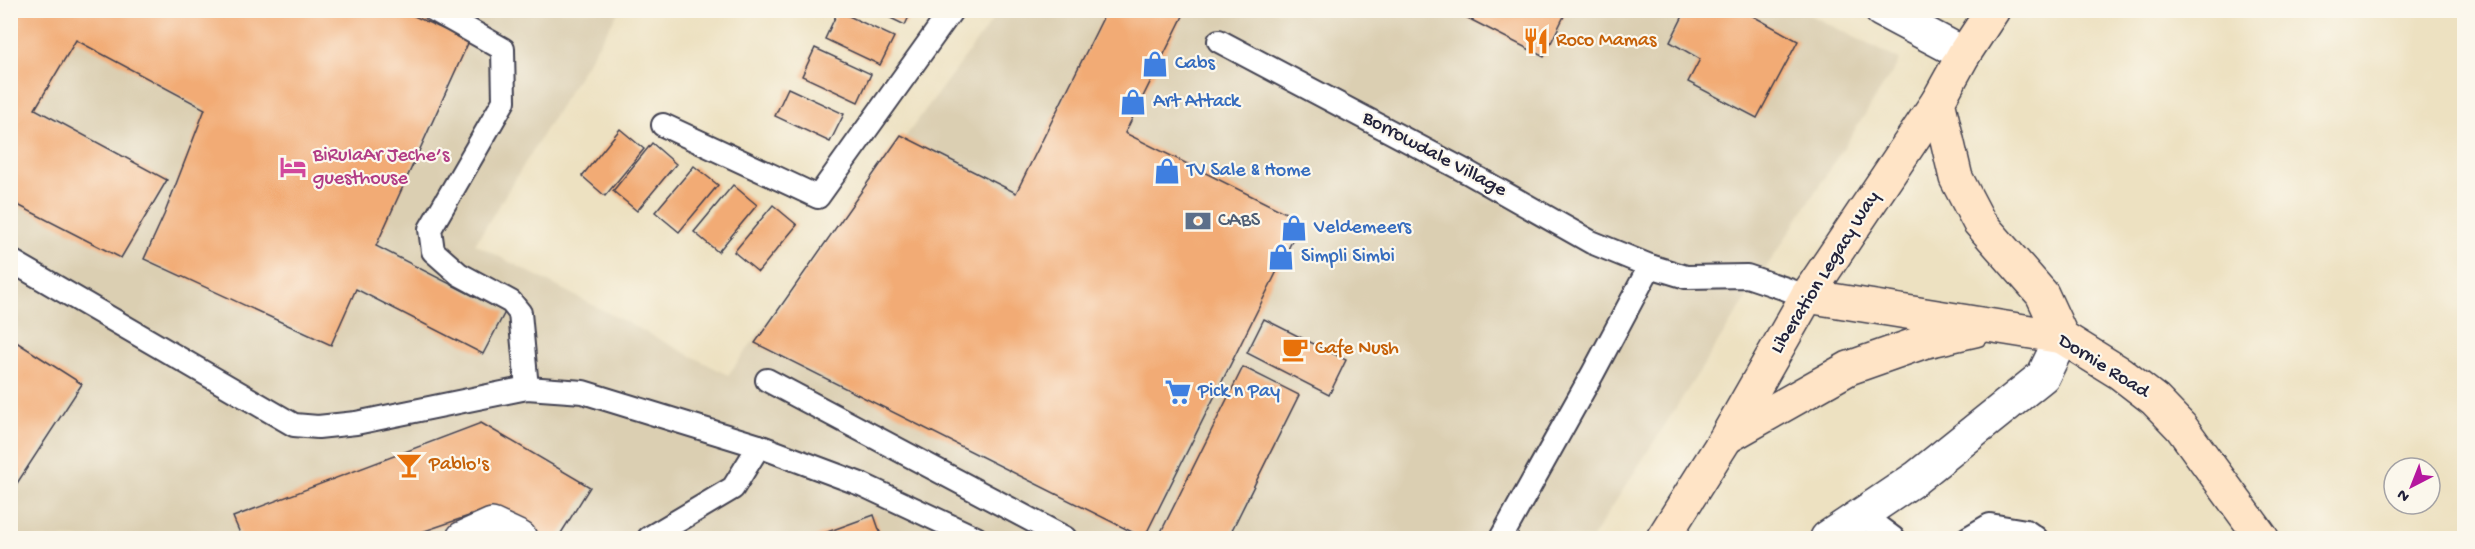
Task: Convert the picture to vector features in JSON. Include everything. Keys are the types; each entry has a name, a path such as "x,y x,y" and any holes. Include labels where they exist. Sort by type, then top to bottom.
{"main road":[{"name":"Liberation Legacy Way","path":"1663,538 1726,438 1807,296 1938,101 1964,54 1993,10"},
{"path":"1938,101 1956,178 1979,222 2042,294 2062,337"},
{"name":"Dornie Road","path":"1807,296 2062,337 2120,373 2155,400 2181,427 2262,538"},
{"path":"1726,438 1849,368 1923,342 1994,326"}],"street":[{"path":"1881,10 1964,54"},
{"path":"1827,538 1916,478 2043,376 2062,337"},
{"path":"463,538 492,525 520,538"}],"lane":[{"path":"434,10 503,49 504,101 430,229 433,251 459,274 511,302 520,313 527,388"},
{"path":"663,125 818,197 952,10"},
{"name":"Borrowdale Village","path":"1219,41 1467,172 1592,242 1650,266 1686,277 1747,276 1807,296"},
{"path":"10,260 294,425 318,428 356,423 527,388 583,392 759,447 863,485 976,538"},
{"path":"1501,538 1650,266"},
{"path":"767,380 1065,538"},
{"path":"649,538 733,488 759,447"},
{"path":"1861,514 1893,538"},
{"path":"1968,538 1990,525 2026,531 2036,538"}],"shaded area":[{"path":"10,11 619,11 475,244 728,375 999,11 1802,11 1900,60 1592,538 11,538"}],"building":[{"path":"10,10 401,10 469,41 376,246 505,312 483,354 356,289 331,345 144,259 164,215 205,109 76,40 35,109 167,180 121,258 10,201"},
{"path":"874,10 912,10 905,25"},
{"path":"1107,10 1186,10 1125,133 1302,221 1144,538 755,343 901,135 1016,193"},
{"path":"1452,10 1567,10 1544,57"},
{"path":"1686,10 1742,10 1798,41 1757,118 1688,82 1700,59 1670,42"},
{"path":"838,11 894,37 880,65 825,39"},
{"path":"815,48 871,74 858,102 802,76"},
{"path":"788,88 844,114 830,142 775,116"},
{"path":"620,129 644,149 605,196 582,176"},
{"path":"652,143 676,164 637,211 613,191"},
{"path":"694,166 718,185 679,232 655,212"},
{"path":"733,185 757,205 718,252 694,232"},
{"path":"773,205 797,225 758,272 734,252"},
{"path":"1264,319 1346,360 1329,395 1247,353"},
{"path":"10,338 82,384 10,494"},
{"path":"1243,367 1299,395 1230,534 1240,538 1158,538"},
{"path":"481,423 590,487 558,538 543,538 492,508 404,538 242,538 233,517"},
{"path":"874,515 882,538 811,538"}],"place":[{"name":"Roco Mamas","path":"1536,41"},
{"name":"Cabs","path":"1155,64"},
{"name":"Art Attack","path":"1133,102"},
{"name":"BiRuIaAr Jeche’s guesthouse","path":"293,167"},
{"name":"TV Sale & Home","path":"1167,171"},
{"name":"CABS","path":"1198,221"},
{"name":"Veldemeers","path":"1294,228"},
{"name":"Simpli Simbi","path":"1281,257"},
{"name":"Cafe Nush","path":"1295,349"},
{"name":"Pick n Pay","path":"1178,392"},
{"name":"Pablo's","path":"409,465"}]}
